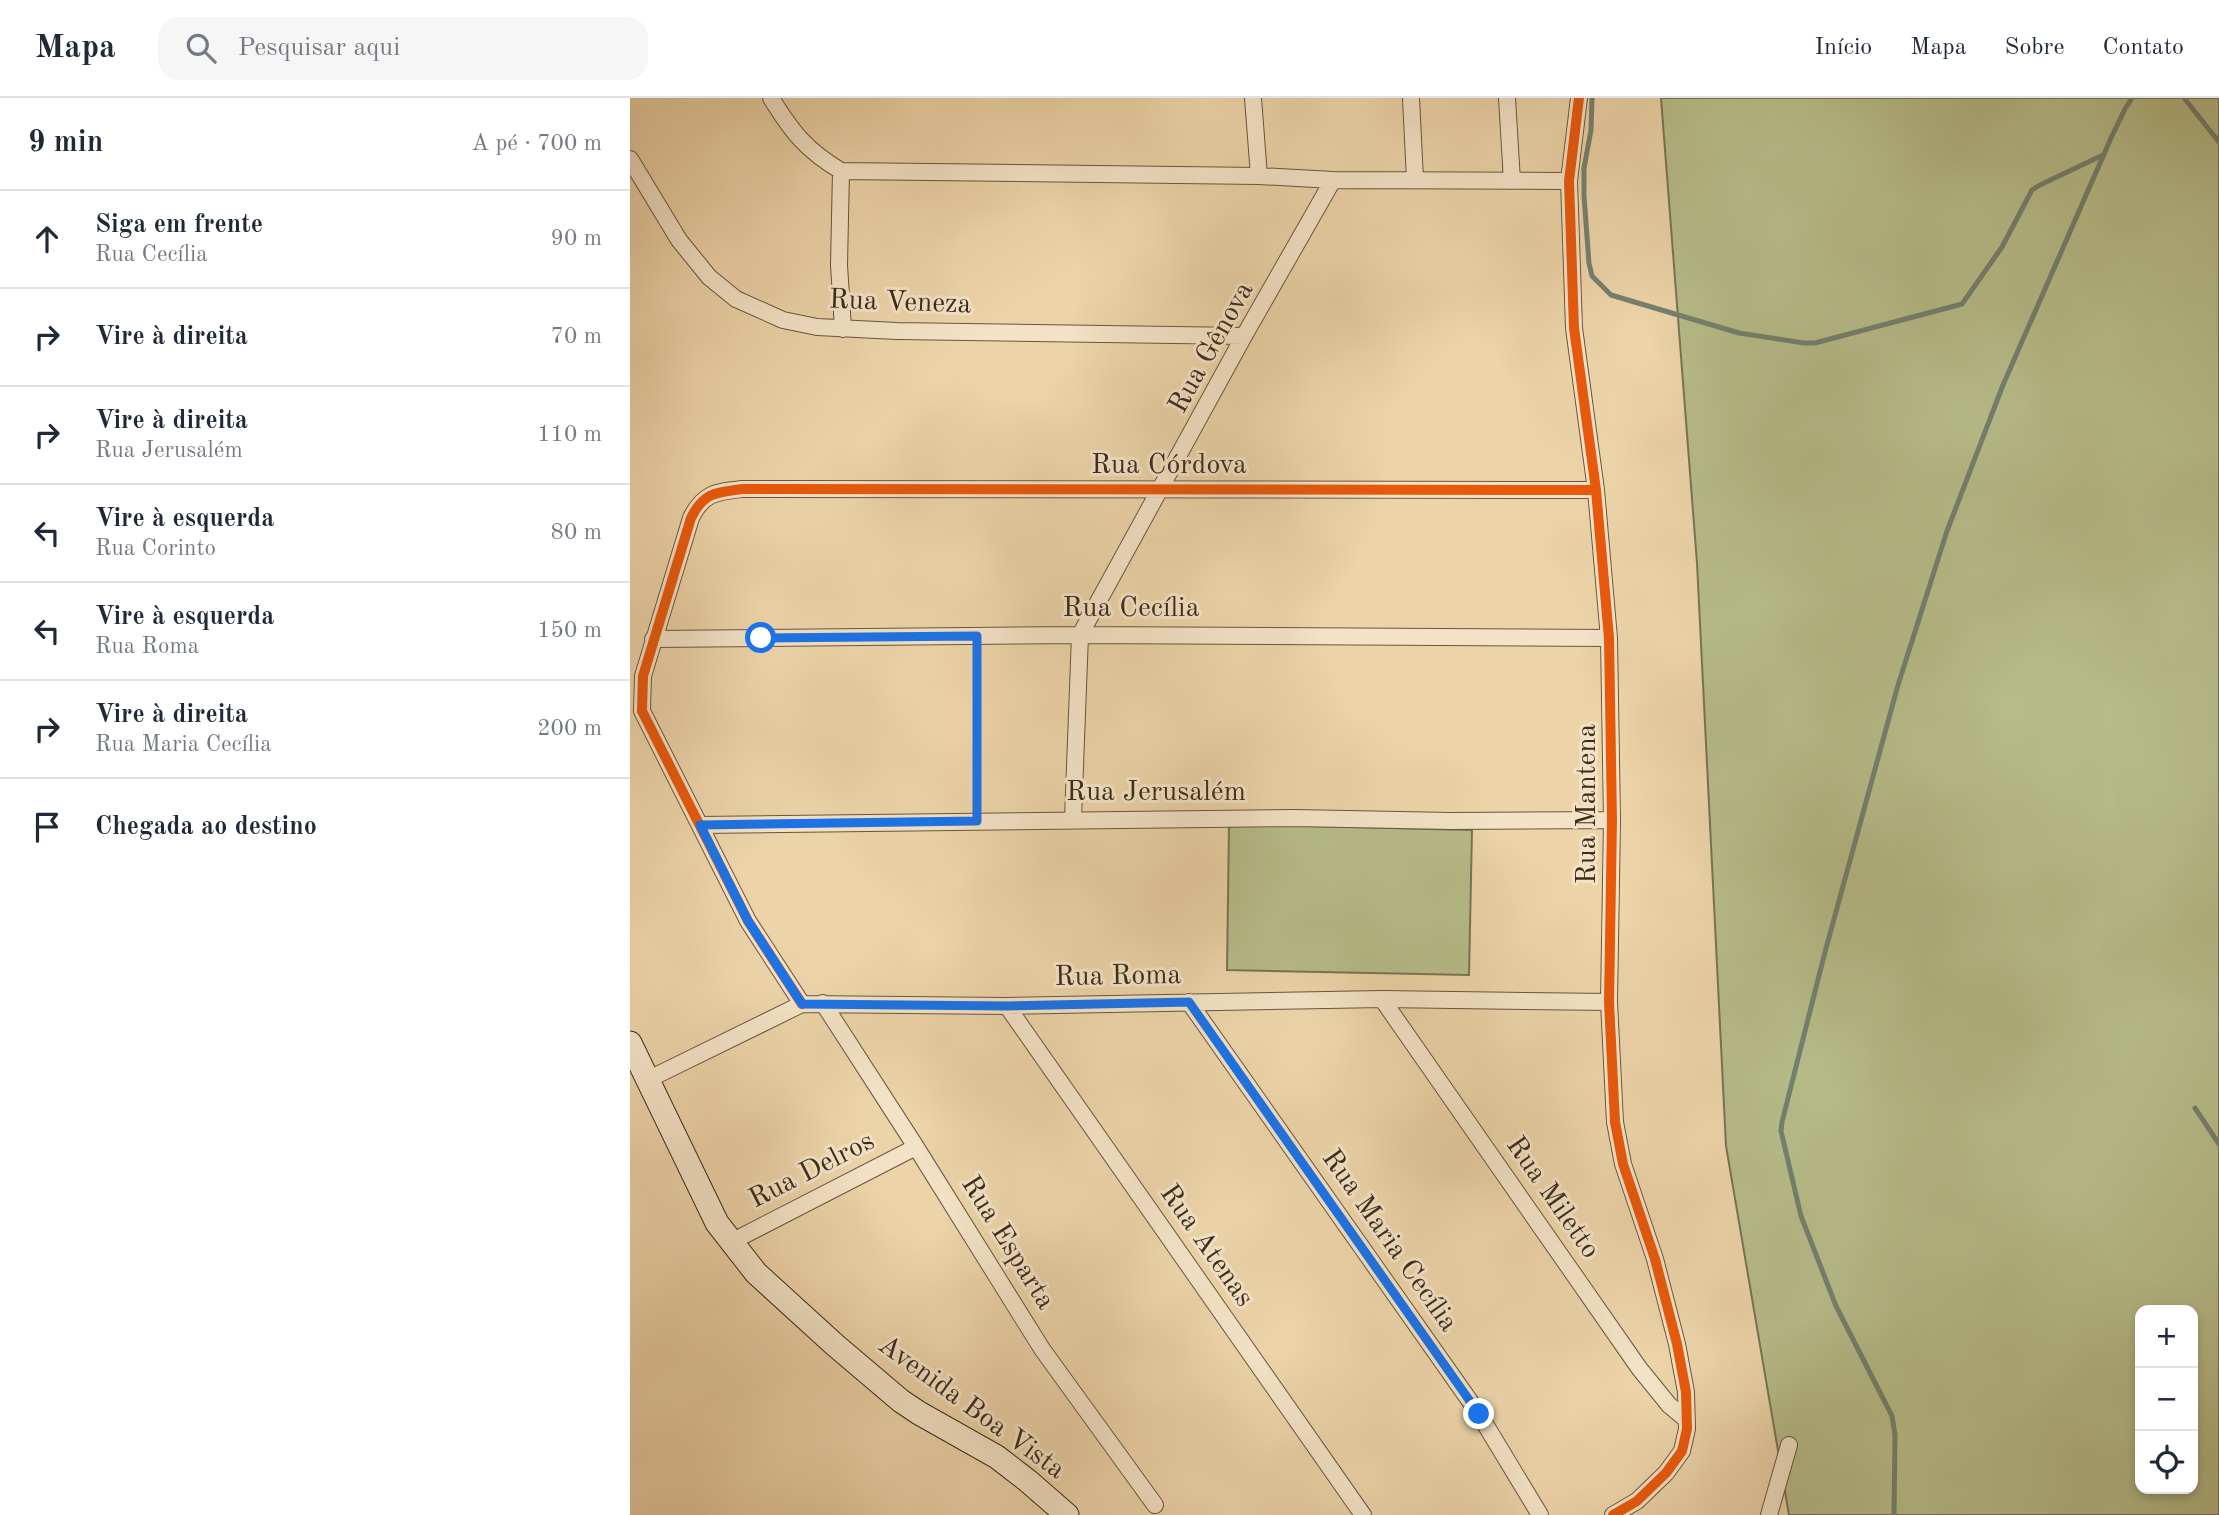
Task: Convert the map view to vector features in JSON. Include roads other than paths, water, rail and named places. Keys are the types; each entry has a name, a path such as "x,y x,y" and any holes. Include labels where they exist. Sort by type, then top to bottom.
{"street":[{"path":"771,98 795,134 809,149 841,171 1259,176 1333,180 1569,181"},
{"path":"1253,98 1259,176"},
{"path":"1411,98 1415,180"},
{"path":"1507,98 1512,181"},
{"name":"Rua Mantena","path":"1579,98 1569,181 1574,328 1596,490 1609,638 1612,820 1609,1002 1615,1122 1619,1149 1655,1259 1677,1344 1686,1392 1687,1420"},
{"name":"Rua Veneza","path":"630,159 679,240 709,277 736,299 783,320 843,329 1244,336"},
{"path":"841,171 839,265 843,329"},
{"name":"Rua Gênova","path":"1073,819 1080,635 1333,180"},
{"name":"Rua Córdova","path":"802,1004 748,921 642,711 643,676 653,639 695,511 708,496 742,489 1596,490"},
{"name":"Rua Cecília","path":"653,639 1080,635 1609,638"},
{"name":"Rua Jerusalém","path":"700,825 1073,819 1612,820"},
{"name":"Rua Roma","path":"647,1080 802,1004 1007,1006 1382,999 1609,1002"},
{"name":"Rua Miletto","path":"1382,999 1639,1368 1669,1405 1687,1420"},
{"name":"Rua Maria Cecília","path":"1189,1002 1479,1414 1540,1515"},
{"name":"Rua Esparta","path":"822,1003 1042,1349 1155,1505"},
{"name":"Rua Atenas","path":"1007,1006 1363,1515"},
{"name":"Avenida Boa Vista","path":"630,1043 717,1223 749,1266 769,1287 901,1401 997,1457 1067,1515"},
{"name":"Rua Delros","path":"731,1242 916,1147"},
{"path":"1613,1515 1637,1501 1676,1461 1685,1445 1687,1420"},
{"path":"1769,1515 1789,1445"}],"waterway":[{"path":"1592,98 1591,130 1584,168 1592,276 1611,295 1739,333 1804,343 1815,343 1962,304 2002,247 2032,190 2103,155"},
{"path":"1894,1515 1895,1435 1892,1416 1836,1306 1801,1216 1781,1131 1782,1122 1898,685 1947,531 2003,385 2111,138 2132,98"},
{"path":"2184,98 2219,142"},
{"path":"2195,1108 2219,1144"}]}
